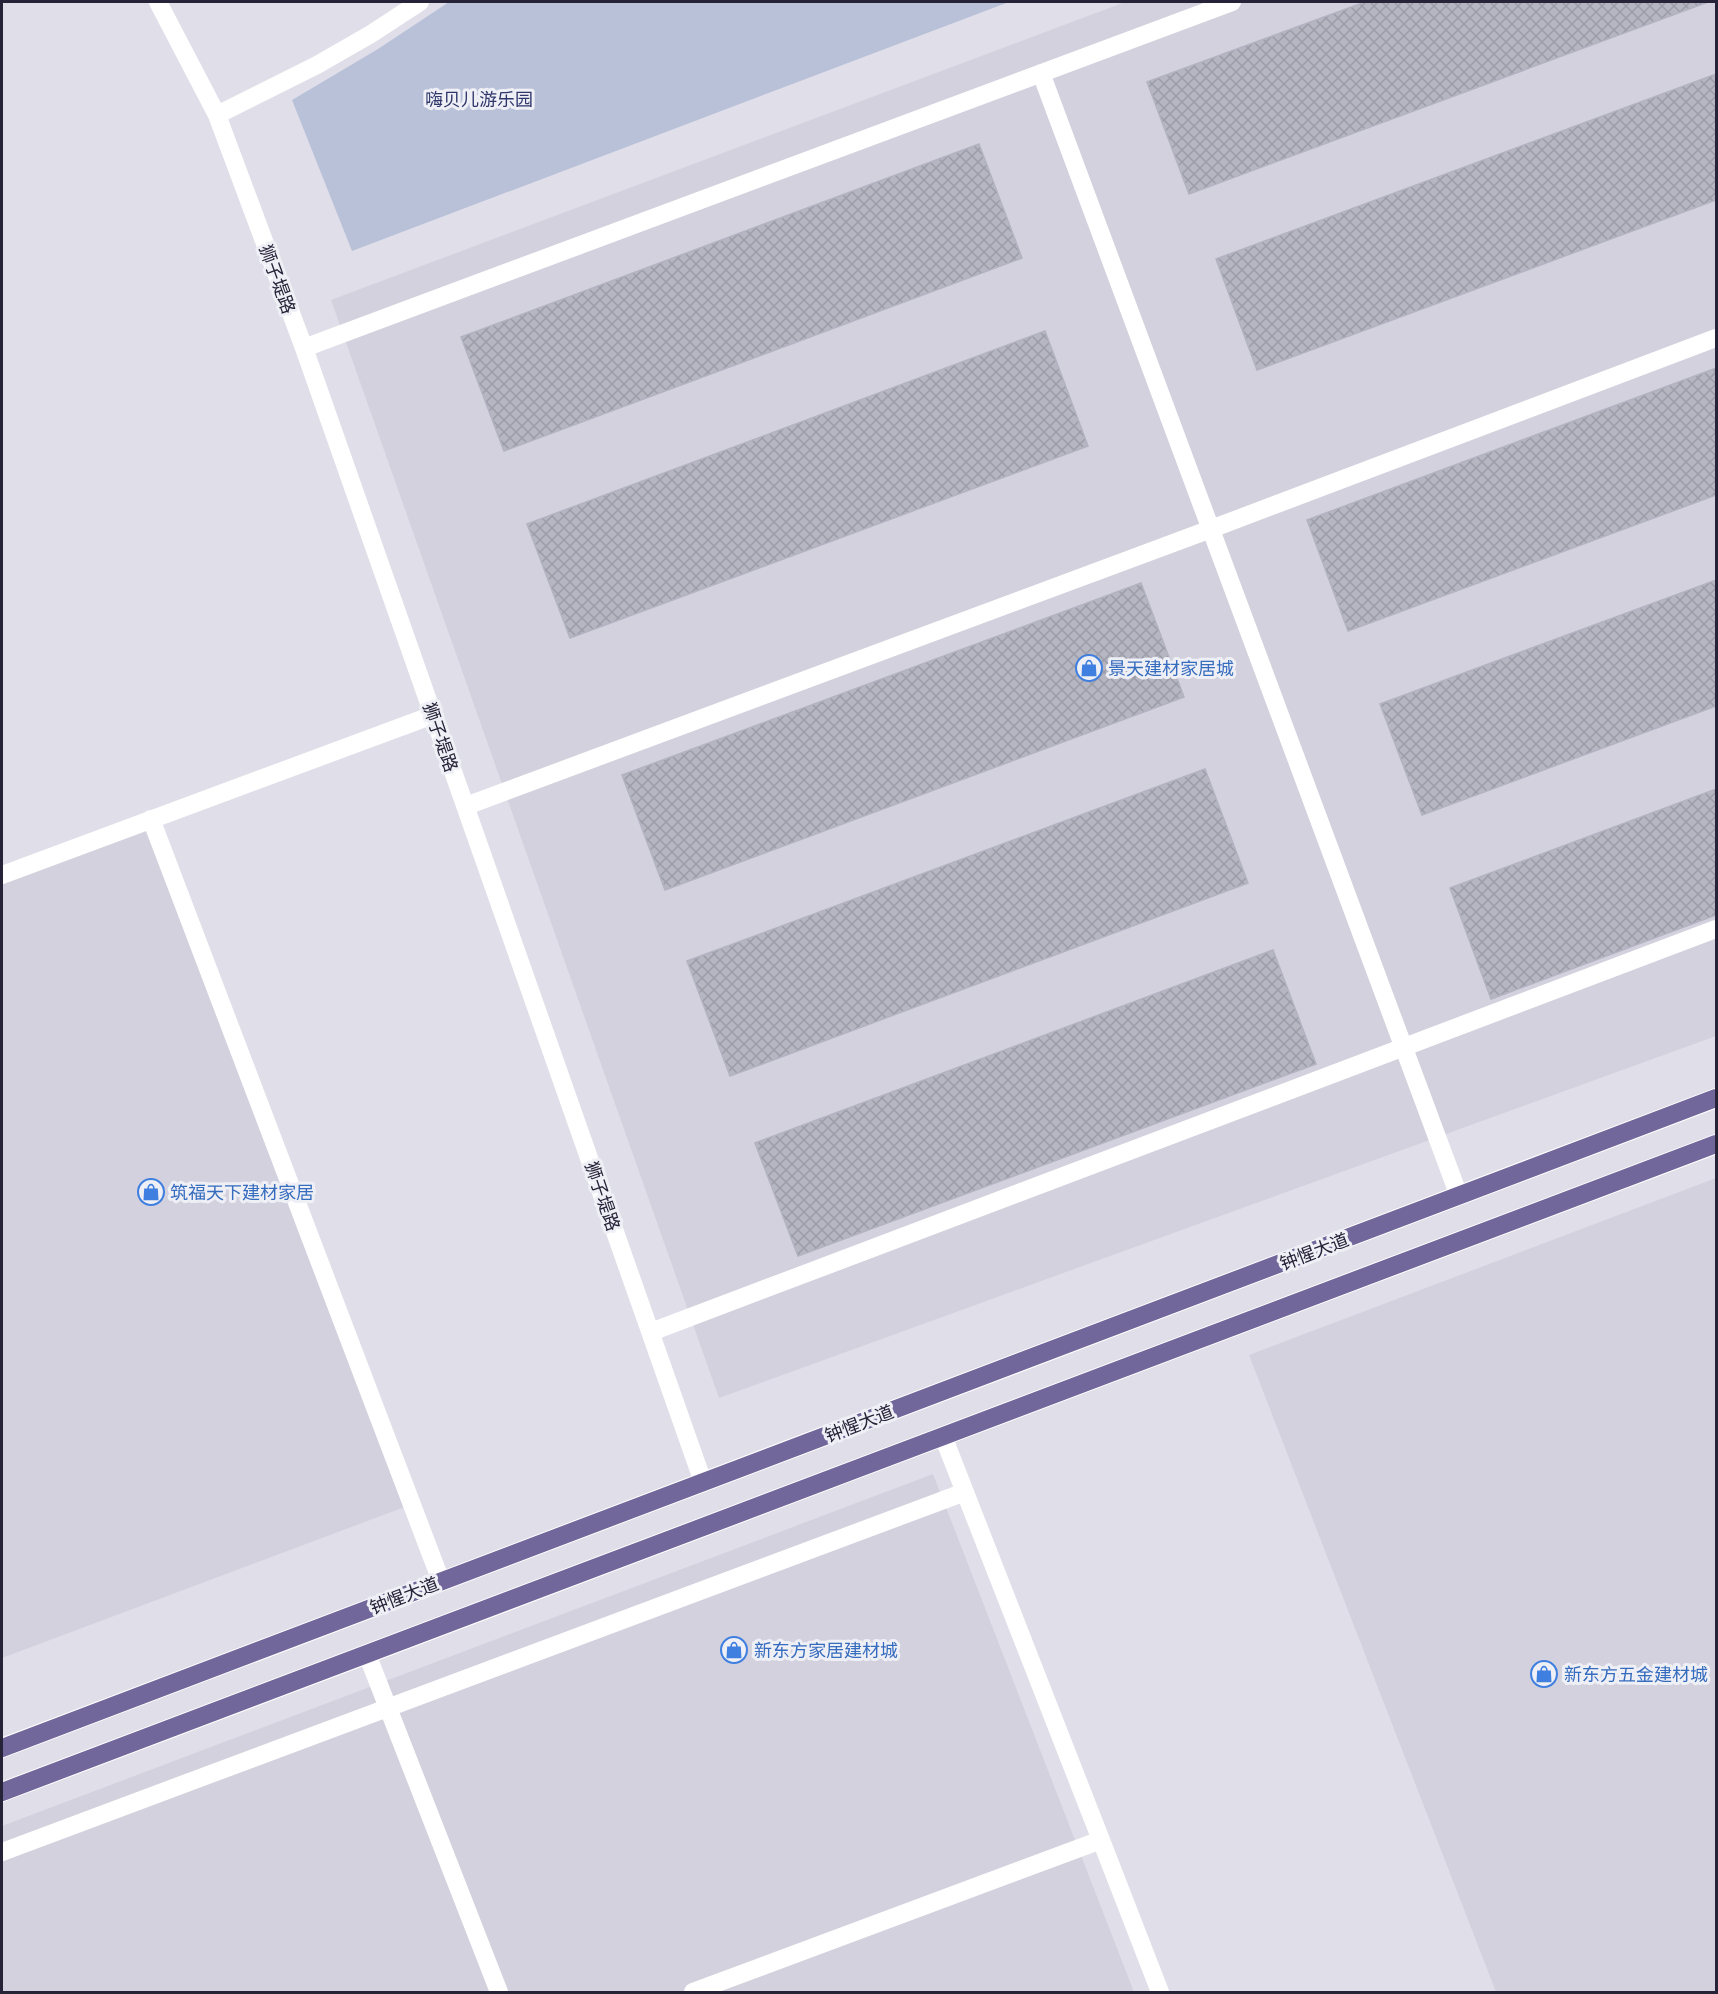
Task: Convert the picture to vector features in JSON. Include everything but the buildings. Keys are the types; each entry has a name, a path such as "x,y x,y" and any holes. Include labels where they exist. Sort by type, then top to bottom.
{"main road":[{"name":"钟惺大道","path":"2,1748 1716,1098"},
{"path":"2,1792 1716,1144"}],"street":[{"name":"狮子堤路","path":"158,2 217,115 304,348 703,1482"},
{"path":"217,115 326,60 420,2"},
{"path":"304,348 1232,2"},
{"path":"1041,73 1459,1196"},
{"path":"466,806 1211,529 1716,338"},
{"path":"2,875 433,715"},
{"path":"151,819 441,1581"},
{"path":"651,1332 1716,929"},
{"path":"943,1436 1160,1992"},
{"path":"2,1852 965,1492"},
{"path":"367,1654 499,1992"},
{"path":"693,1992 1101,1839"}],"shaded area":[{"name":"景天建材家居城","path":"1125,2 1716,2 1716,1036 719,1398 331,300"},
{"name":"筑福天下建材家居","path":"161,822 418,1502 2,1658 2,882"},
{"name":"新东方五金建材城","path":"1716,1178 1716,1992 1496,1992 1249,1355"},
{"name":"新东方家居建材城","path":"933,1474 1134,1992 2,1992 2,1826"}],"green space":[{"name":"嗨贝儿游乐园","path":"449,2 1009,2 352,251 292,100 378,49"}],"place":[{"name":"景天建材家居城","path":"1089,668"},
{"name":"筑福天下建材家居","path":"151,1192"},
{"name":"新东方家居建材城","path":"734,1650"},
{"name":"新东方五金建材城","path":"1544,1674"}]}
